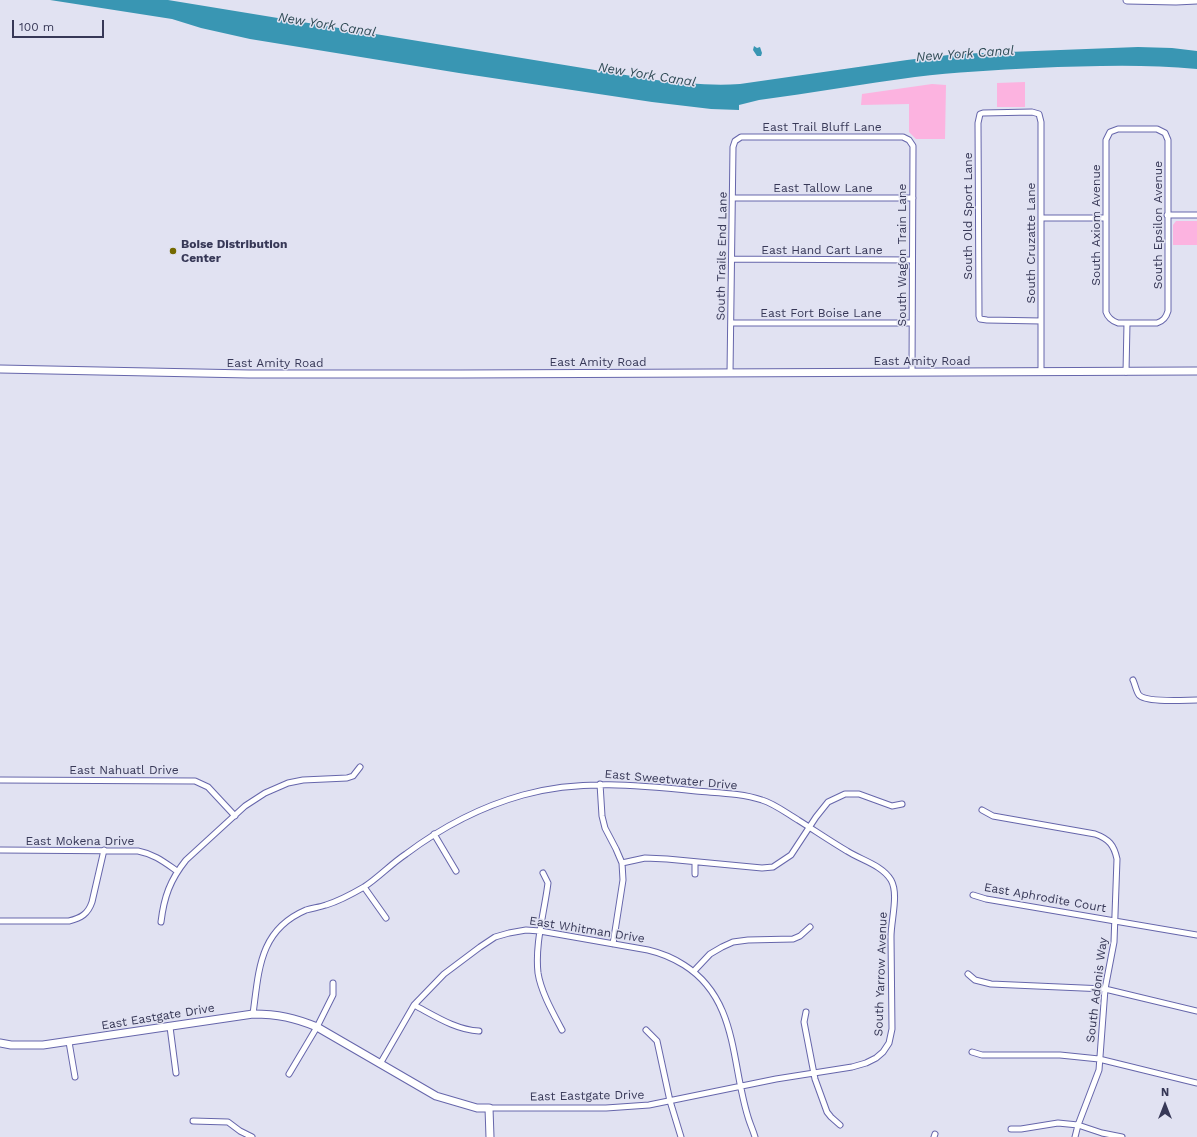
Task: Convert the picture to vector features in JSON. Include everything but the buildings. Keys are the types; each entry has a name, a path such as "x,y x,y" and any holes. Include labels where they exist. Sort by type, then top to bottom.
{"street":[{"path":"1127,0 1197,0"},
{"name":"South Old Sport Lane","path":"1040,114 1032,112 987,112 980,114 978,123 978,311 980,318 987,320 1041,321"},
{"name":"South Cruzatte Lane","path":"1040,114 1040,372"},
{"name":"South Axiom Avenue","path":"1127,323 1118,323 1113,321 1109,318 1106,312 1106,140 1110,132 1118,129 1157,129 1165,133"},
{"name":"South Epsilon Avenue","path":"1127,323 1157,323 1165,318 1168,311 1168,140 1165,133"},
{"name":"East Trail Bluff Lane","path":"735,141 741,137 903,137 909,140"},
{"name":"South Wagon Train Lane","path":"909,140 913,146 912,372"},
{"name":"South Trails End Lane","path":"730,373 732,147 735,141"},
{"name":"East Tallow Lane","path":"732,198 913,198"},
{"path":"1168,215 1197,215"},
{"path":"1041,218 1106,218"},
{"name":"East Hand Cart Lane","path":"732,260 912,260"},
{"name":"East Fort Boise Lane","path":"731,323 912,323"},
{"path":"1126,372 1127,323"},
{"name":"East Amity Road","path":"0,369 249,374 1197,371"},
{"path":"1133,680 1138,694 1144,699 1197,700"},
{"path":"161,922 163,904 177,871 186,860 245,806 258,797 280,786 303,780 347,778 353,776 360,767"},
{"name":"East Nahuatl Drive","path":"0,780 195,781 208,787 235,816"},
{"path":"600,784 602,816 605,828 622,863 623,880 614,944"},
{"name":"East Sweetwater Drive","path":"254,1014 261,961 270,938 295,916 308,909 338,901 364,887 405,854 446,827 484,808 524,795 558,788 600,784 640,786 744,796 763,800 780,808 854,856 883,871 892,882"},
{"path":"622,863 645,858 762,868 773,867 791,855 809,827 828,802 844,794 859,794 892,806 902,804"},
{"name":"South Adonis Way","path":"982,810 993,816 1095,834 1104,837 1111,843 1116,851 1114,942 1105,989 1099,1070 1078,1125 1076,1137"},
{"path":"434,834 456,871"},
{"name":"East Mokena Drive","path":"0,850 131,850 145,852 158,858 177,871"},
{"path":"0,921 69,921 84,916 89,910 92,902 104,850"},
{"path":"695,862 695,874"},
{"path":"543,873 548,883 540,931 538,974 548,1002 562,1030"},
{"name":"South Yarrow Avenue","path":"889,1043 892,1029 891,923 895,896 892,882"},
{"path":"364,887 386,918"},
{"name":"East Aphrodite Court","path":"973,895 986,900 1197,935"},
{"path":"694,971 710,954 733,942 748,940 793,939 800,936 810,927"},
{"name":"East Whitman Drive","path":"380,1064 414,1005 444,974 495,937 526,930 540,931 658,952 677,960 694,971 711,988 722,1008 728,1027 748,1118 755,1137"},
{"path":"968,974 974,980 991,984 1105,989 1197,1011"},
{"path":"289,1074 317,1028 333,995 334,983"},
{"path":"414,1005 460,1028 469,1031 479,1031"},
{"path":"806,1012 804,1022 814,1072 827,1112 840,1125"},
{"name":"East Eastgate Drive","path":"0,1043 27,1046 69,1042 254,1014 266,1014 300,1020 317,1028 436,1096 477,1108 606,1108 649,1105 814,1072 852,1067 876,1058 883,1052 889,1043"},
{"path":"170,1027 176,1074"},
{"path":"646,1030 657,1041 670,1101 681,1137"},
{"path":"69,1042 75,1077"},
{"path":"972,1052 982,1055 1060,1055 1099,1059 1197,1083"},
{"path":"489,1108 490,1137"},
{"path":"194,1121 228,1122 240,1131 252,1137"},
{"path":"1010,1129 1058,1124 1078,1125 1102,1133 1122,1137"}],"shaded area":[{"path":"1025,82 1025,107 997,107 997,83"},
{"path":"932,84 946,85 945,139 916,139 909,132 909,104 861,105 862,94"},
{"path":"1176,221 1197,221 1197,245 1173,245 1173,225"}],"water":[{"name":"New York Canal","path":"50,0 168,0 656,80 698,84 740,84 957,54 1138,47 1172,48 1197,51 1197,69 1157,66 1096,66 960,72 915,77 759,100 739,105 739,110 711,109 652,102 459,73 250,39 201,28 172,19"},
{"path":"754,46 757,48 760,47 762,53 761,56 757,56 753,50"}],"place":[{"name":"Boise Distribution Center","path":"173,251"}]}
